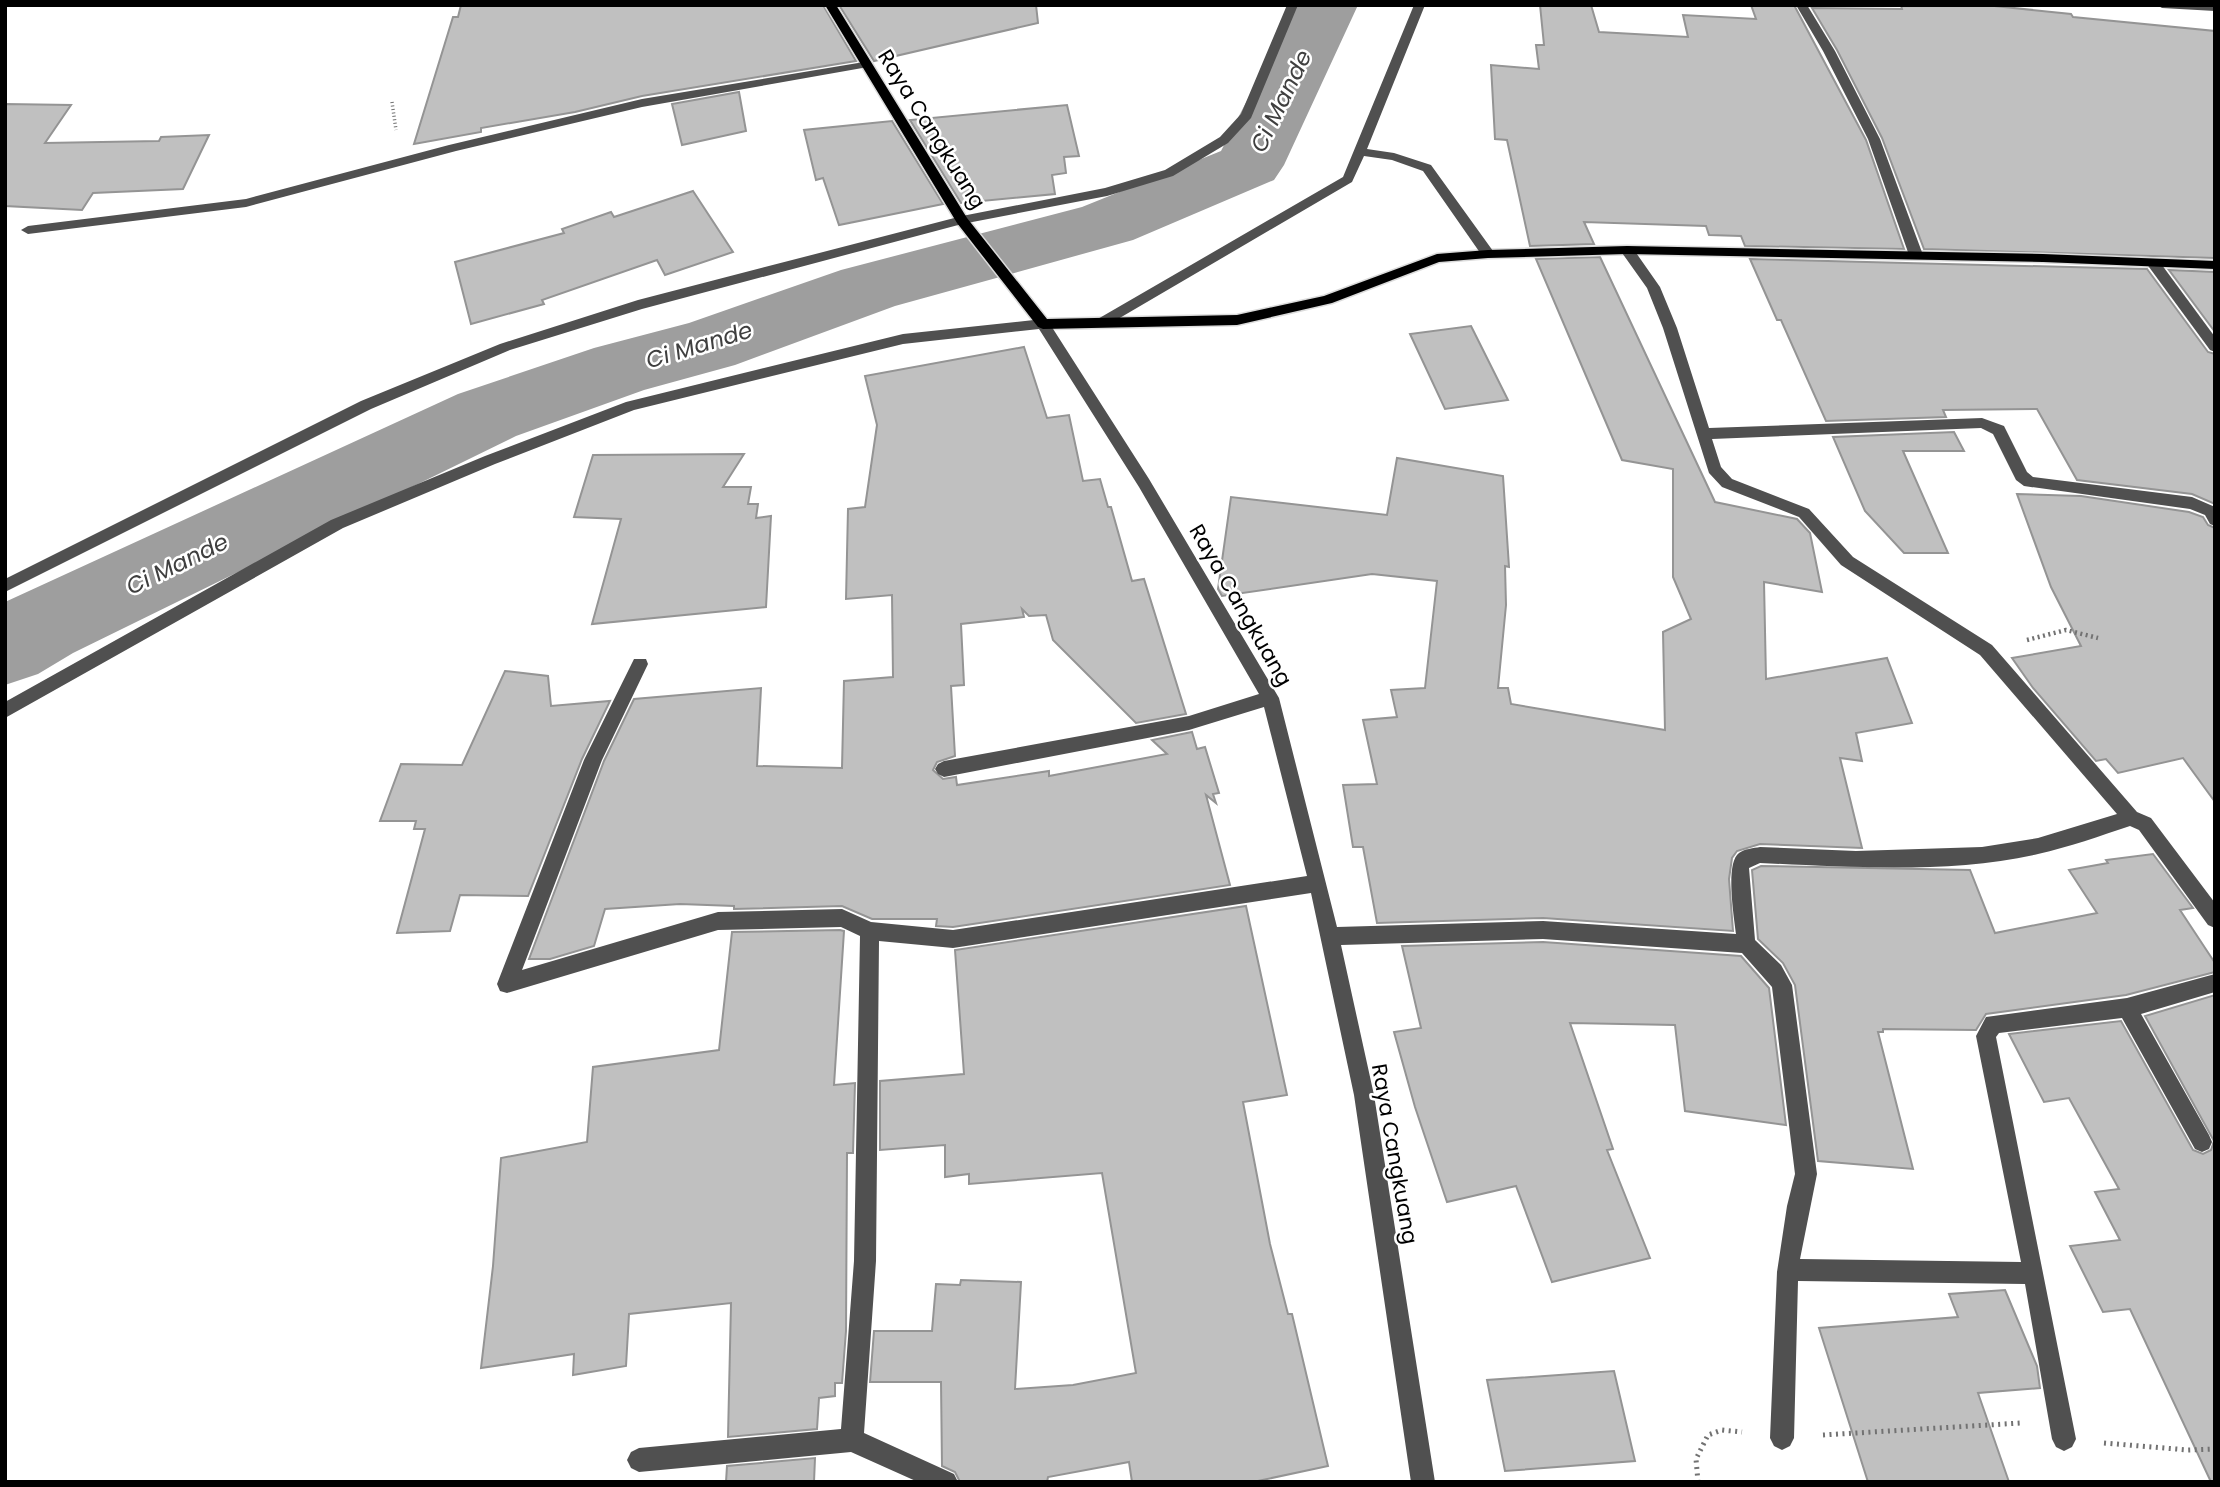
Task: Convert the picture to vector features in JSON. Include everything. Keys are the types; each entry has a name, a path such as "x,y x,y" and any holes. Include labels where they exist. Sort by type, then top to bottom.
{"main road":[{"name":"Raya Cangkuang","path":"830,5 864,65 962,220 1040,319"},
{"path":"1040,319 1101,323 1237,320 1327,300 1437,258 1488,254 1627,250 1916,255 2215,265"}],"street":[{"path":"5,586 366,405 505,347 638,305 962,220 1138,184 1169,173 1224,140 1247,115 1293,5"},
{"path":"1101,323 1237,247 1348,179 1420,5"},
{"path":"1801,5 1829,51 1874,139 1916,255"},
{"path":"2162,5 2215,8"},
{"path":"28,230 193,211 246,202 453,148 642,103 864,65"},
{"path":"1361,152 1394,157 1427,168 1488,254"},
{"path":"1627,250 1657,298 1670,328 1714,469 1727,484 1804,513 1847,561 1986,650 2131,818 2145,824 2215,919"},
{"path":"2154,264 2215,347"},
{"path":"5,711 337,524 490,460 631,406 903,339 1040,319"},
{"name":"Raya Cangkuang","path":"1040,319 1144,482 1270,698 1318,883 1364,1095 1423,1482"},
{"path":"1704,434 1987,424 1999,430 2021,476 2029,482 2192,503 2210,511 2215,520"},
{"path":"640,664 593,760 508,984 718,921 842,918 870,931 953,939 1318,883"},
{"path":"944,769 1189,723 1270,698"},
{"path":"1782,1438 1788,1270 1797,1203 1806,1174 1782,985 1774,972 1746,944 1740,866 1751,856 1856,859 1982,855 2038,846 2131,818"},
{"path":"1330,936 1543,930 1746,944"},
{"path":"852,1440 865,1261 870,931"},
{"path":"2064,1439 1986,1036 1993,1024 2127,1008 2215,983"},
{"path":"2127,1008 2202,1142"},
{"path":"1788,1270 2034,1273"},
{"path":"639,1460 852,1440 946,1482"}],"path":[{"path":"1986,650 2066,630 2098,638"},
{"path":"1698,1482 1696,1459 1709,1435 1723,1430 1782,1438 2041,1422 2064,1439 2188,1450 2215,1449"}],"building":[{"path":"461,5 823,5 856,61 642,96 414,144 453,17 458,17"},
{"path":"839,5 1036,5 1038,23 874,61"},
{"path":"1540,5 1591,5 1599,32 1688,37 1683,15 1756,19 1751,5 1794,5 1866,140 1904,249 1745,246 1741,236 1709,235 1706,226 1584,222 1594,244 1530,246 1507,140 1495,139 1491,65 1539,69 1536,45 1544,45"},
{"path":"1901,5 1985,5 2215,31 2215,258 1924,249 1882,138 1812,8 1902,9"},
{"path":"739,92 746,131 682,145 672,104"},
{"path":"5,104 71,105 45,143 159,141 161,137 209,135 183,189 93,193 82,210 5,206"},
{"path":"1067,105 1079,156 1064,157 1066,173 1052,175 1055,194 961,203 910,120"},
{"path":"892,121 943,204 839,225 823,178 816,180 804,130"},
{"path":"693,191 733,252 665,275 657,260 542,300 544,304 471,324 455,262 564,233 562,229 611,212 614,217"},
{"path":"1600,257 1715,502 1797,519 1810,533 1822,592 1764,582 1766,679 1887,658 1912,723 1856,733 1862,761 1840,758 1862,848 1760,844 1737,851 1732,858 1729,879 1733,931 1543,918 1377,923 1363,847 1353,847 1343,785 1377,784 1363,720 1397,717 1391,690 1425,688 1437,581 1372,574 1222,596 1218,589 1231,497 1387,515 1397,458 1503,476 1509,567 1505,566 1506,605 1498,688 1508,688 1511,704 1665,730 1663,632 1691,619 1673,577 1673,469 1622,460 1536,259"},
{"path":"1750,259 2147,269 2208,352 2215,354 2215,504 2192,494 2077,480 2037,409 1943,410 1946,417 1826,421 1781,320 1777,320"},
{"path":"2169,270 2215,272 2215,332"},
{"path":"1471,326 1508,400 1445,409 1410,334"},
{"path":"1024,347 1047,418 1069,415 1083,481 1100,479 1108,507 1111,507 1132,581 1144,579 1186,714 1136,723 1053,640 1046,615 1029,616 1022,609 1024,617 961,624 964,685 951,686 955,756 937,762 933,770 943,779 956,777 957,785 1049,771 1049,776 1167,754 1152,740 1192,732 1197,749 1205,747 1219,793 1213,794 1216,803 1206,795 1230,885 953,927 936,926 937,919 872,919 842,906 734,909 734,906 680,904 605,909 594,946 550,959 529,959 604,761 634,699 761,688 757,766 842,768 844,681 893,677 892,595 846,599 848,509 865,507 877,425 865,376"},
{"path":"1954,432 1964,451 1903,451 1948,553 1904,553 1865,511 1833,437"},
{"path":"744,454 723,487 751,487 748,504 758,504 756,518 771,516 766,607 592,624 621,519 574,517 593,455"},
{"path":"2017,494 2081,496 2189,512 2203,517 2208,525 2215,528 2215,802 2183,758 2118,773 2106,759 2096,761 2033,688 2012,658 2081,646 2051,587"},
{"path":"505,671 548,676 551,706 610,701 582,759 528,896 460,895 450,931 397,933 425,829 414,829 416,821 380,821 401,764 462,765"},
{"path":"2153,854 2193,908 2180,910 2215,963 2215,972 2126,995 1986,1014 1976,1030 1883,1029 1883,1032 1878,1032 1913,1169 1818,1161 1795,985 1783,963 1758,939 1752,870 1761,866 1970,870 1995,933 2097,913 2069,870 2108,863 2106,860"},
{"path":"1246,906 1287,1095 1243,1102 1270,1244 1288,1314 1292,1314 1328,1466 1253,1482 1132,1482 1129,1462 1048,1477 1047,1482 960,1482 955,1472 942,1466 941,1382 870,1382 874,1331 932,1331 936,1284 960,1285 961,1280 1021,1282 1015,1389 1073,1385 1136,1373 1102,1173 969,1184 969,1174 945,1177 945,1145 880,1150 880,1081 964,1074 955,950"},
{"path":"844,931 834,1085 855,1083 853,1153 847,1153 846,1331 842,1383 835,1383 835,1396 819,1398 817,1429 728,1437 731,1303 629,1314 626,1366 573,1375 574,1354 481,1368 493,1266 501,1158 587,1142 593,1067 719,1050 732,932"},
{"path":"1543,942 1741,956 1769,988 1786,1125 1685,1111 1675,1025 1570,1023 1613,1149 1607,1150 1650,1258 1552,1282 1516,1186 1447,1202 1415,1107 1394,1032 1421,1028 1402,946"},
{"path":"2215,995 2215,1482 2211,1482 2130,1309 2103,1312 2070,1246 2120,1240 2095,1192 2119,1189 2069,1098 2044,1102 2009,1034 2121,1021 2193,1150 2203,1154 2211,1150 2214,1141 2145,1016"},
{"path":"2005,1290 2037,1366 2040,1388 1978,1393 2009,1482 1868,1482 1819,1328 1958,1317 1949,1294"},
{"path":"1614,1371 1635,1461 1505,1471 1487,1380"},
{"path":"815,1458 814,1482 726,1482 727,1466"}],"waterway":[{"name":"Ci Mande","path":"5,647 40,627 487,415 622,368 707,346 868,288 1107,224 1249,165 1327,5"}]}
